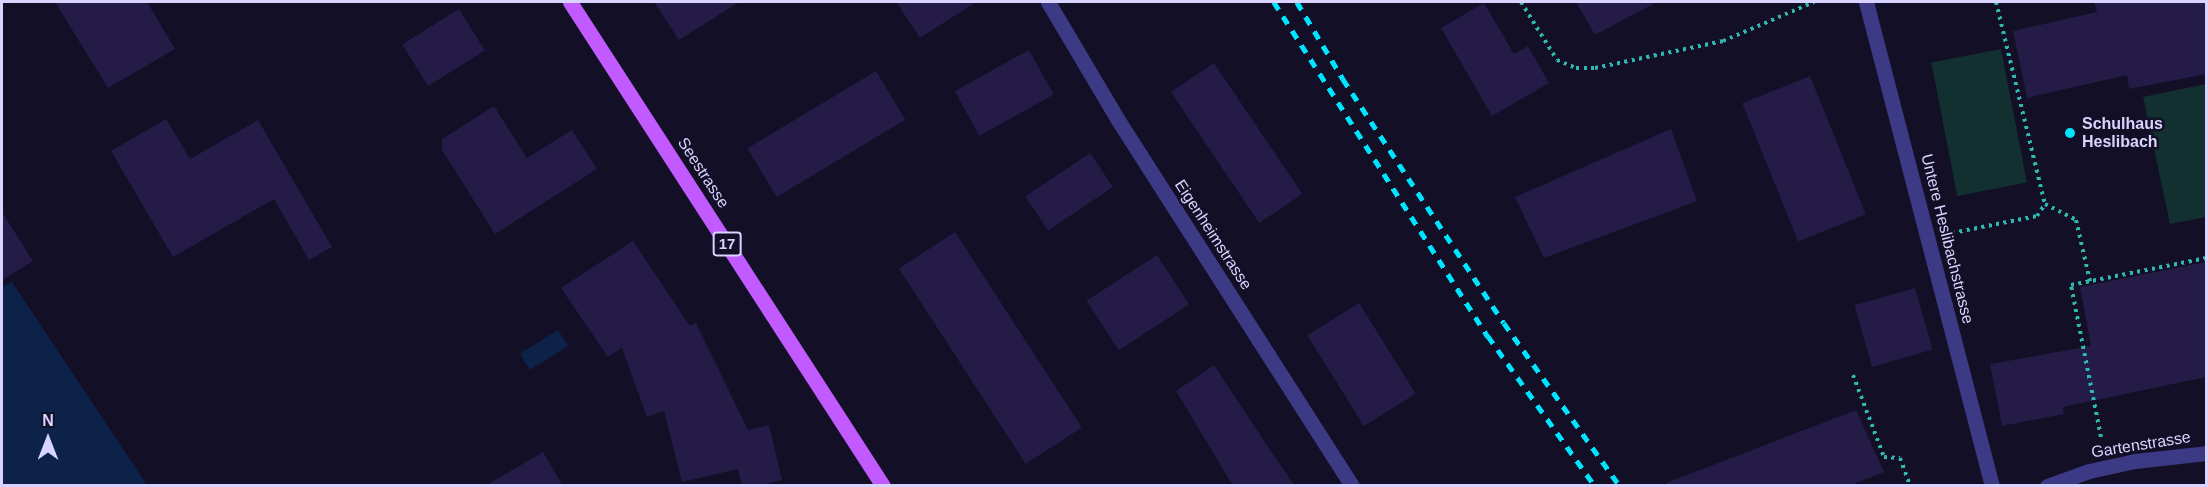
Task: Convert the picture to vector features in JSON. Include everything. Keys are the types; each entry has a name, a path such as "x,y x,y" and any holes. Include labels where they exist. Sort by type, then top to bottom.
{"main road":[{"name":"Seestrasse","path":"570,2 884,486"}],"street":[{"name":"Eigenheimstrasse","path":"1048,2 1118,120 1352,486"},
{"name":"Untere Heslibachstrasse","path":"1868,2 1992,486"},
{"name":"Gartenstrasse","path":"2047,486 2089,471 2135,461 2206,453"}],"path":[{"path":"1521,2 1557,60 1576,68 1595,68 1723,41 1814,2"},
{"path":"1928,238 2037,216 2045,204 1996,2"},
{"path":"2045,204 2076,220 2090,281"},
{"path":"2101,436 2071,285 2206,258"},
{"path":"1853,375 1884,457 1900,458 1910,486"}],"green space":[{"path":"2001,49 2027,183 1957,196 1931,63"},
{"path":"2206,84 2206,217 2170,224 2143,97"}],"water":[{"path":"12,282 147,485 2,485 2,287"},
{"path":"558,330 568,346 530,370 520,354"}],"building":[{"path":"55,2 147,2 175,49 108,88"},
{"path":"654,2 739,2 679,40"},
{"path":"896,2 976,2 920,38"},
{"path":"1576,2 1657,2 1595,35"},
{"name":"Schulhaus Heslibach","path":"2094,2 2206,2 2206,74 2129,89 2127,75 2027,98 2013,31 2097,12"},
{"path":"1484,3 1514,54 1528,46 1549,83 1492,116 1441,28"},
{"path":"459,9 485,51 428,86 402,45"},
{"path":"1029,50 1054,95 979,136 955,91"},
{"path":"1214,63 1302,194 1259,223 1171,92"},
{"path":"876,71 905,120 777,197 747,148"},
{"path":"1810,76 1866,214 1798,241 1742,103"},
{"path":"494,106 527,158 572,130 597,169 495,234 442,150 442,139"},
{"path":"166,119 190,159 258,120 332,247 309,260 274,199 173,257 111,151"},
{"path":"1671,129 1697,201 1544,258 1515,197"},
{"path":"1090,153 1113,187 1048,231 1025,197"},
{"path":"2,212 33,261 2,280"},
{"path":"955,232 1082,427 1026,464 899,268"},
{"path":"633,241 690,326 696,323 748,430 769,425 782,480 758,486 742,486 738,469 682,482 664,411 647,417 622,348 608,357 561,288"},
{"path":"1157,255 1189,304 1119,350 1087,301"},
{"path":"2206,262 2206,377 2063,407 2064,414 2002,426 1990,364 2091,346 2080,287"},
{"path":"1915,288 1933,350 1872,367 1854,305"},
{"path":"1359,303 1416,394 1364,426 1307,335"},
{"path":"1214,365 1295,486 1233,486 1176,391"},
{"path":"1856,410 1884,472 1849,486 1666,486 1666,483"},
{"path":"543,452 563,486 485,486"}],"railway":[{"path":"1274,2 1488,336 1595,486"},
{"path":"1297,2 1343,79 1504,323 1620,486"}],"place":[{"name":"Schulhaus Heslibach","path":"2070,133"}]}
